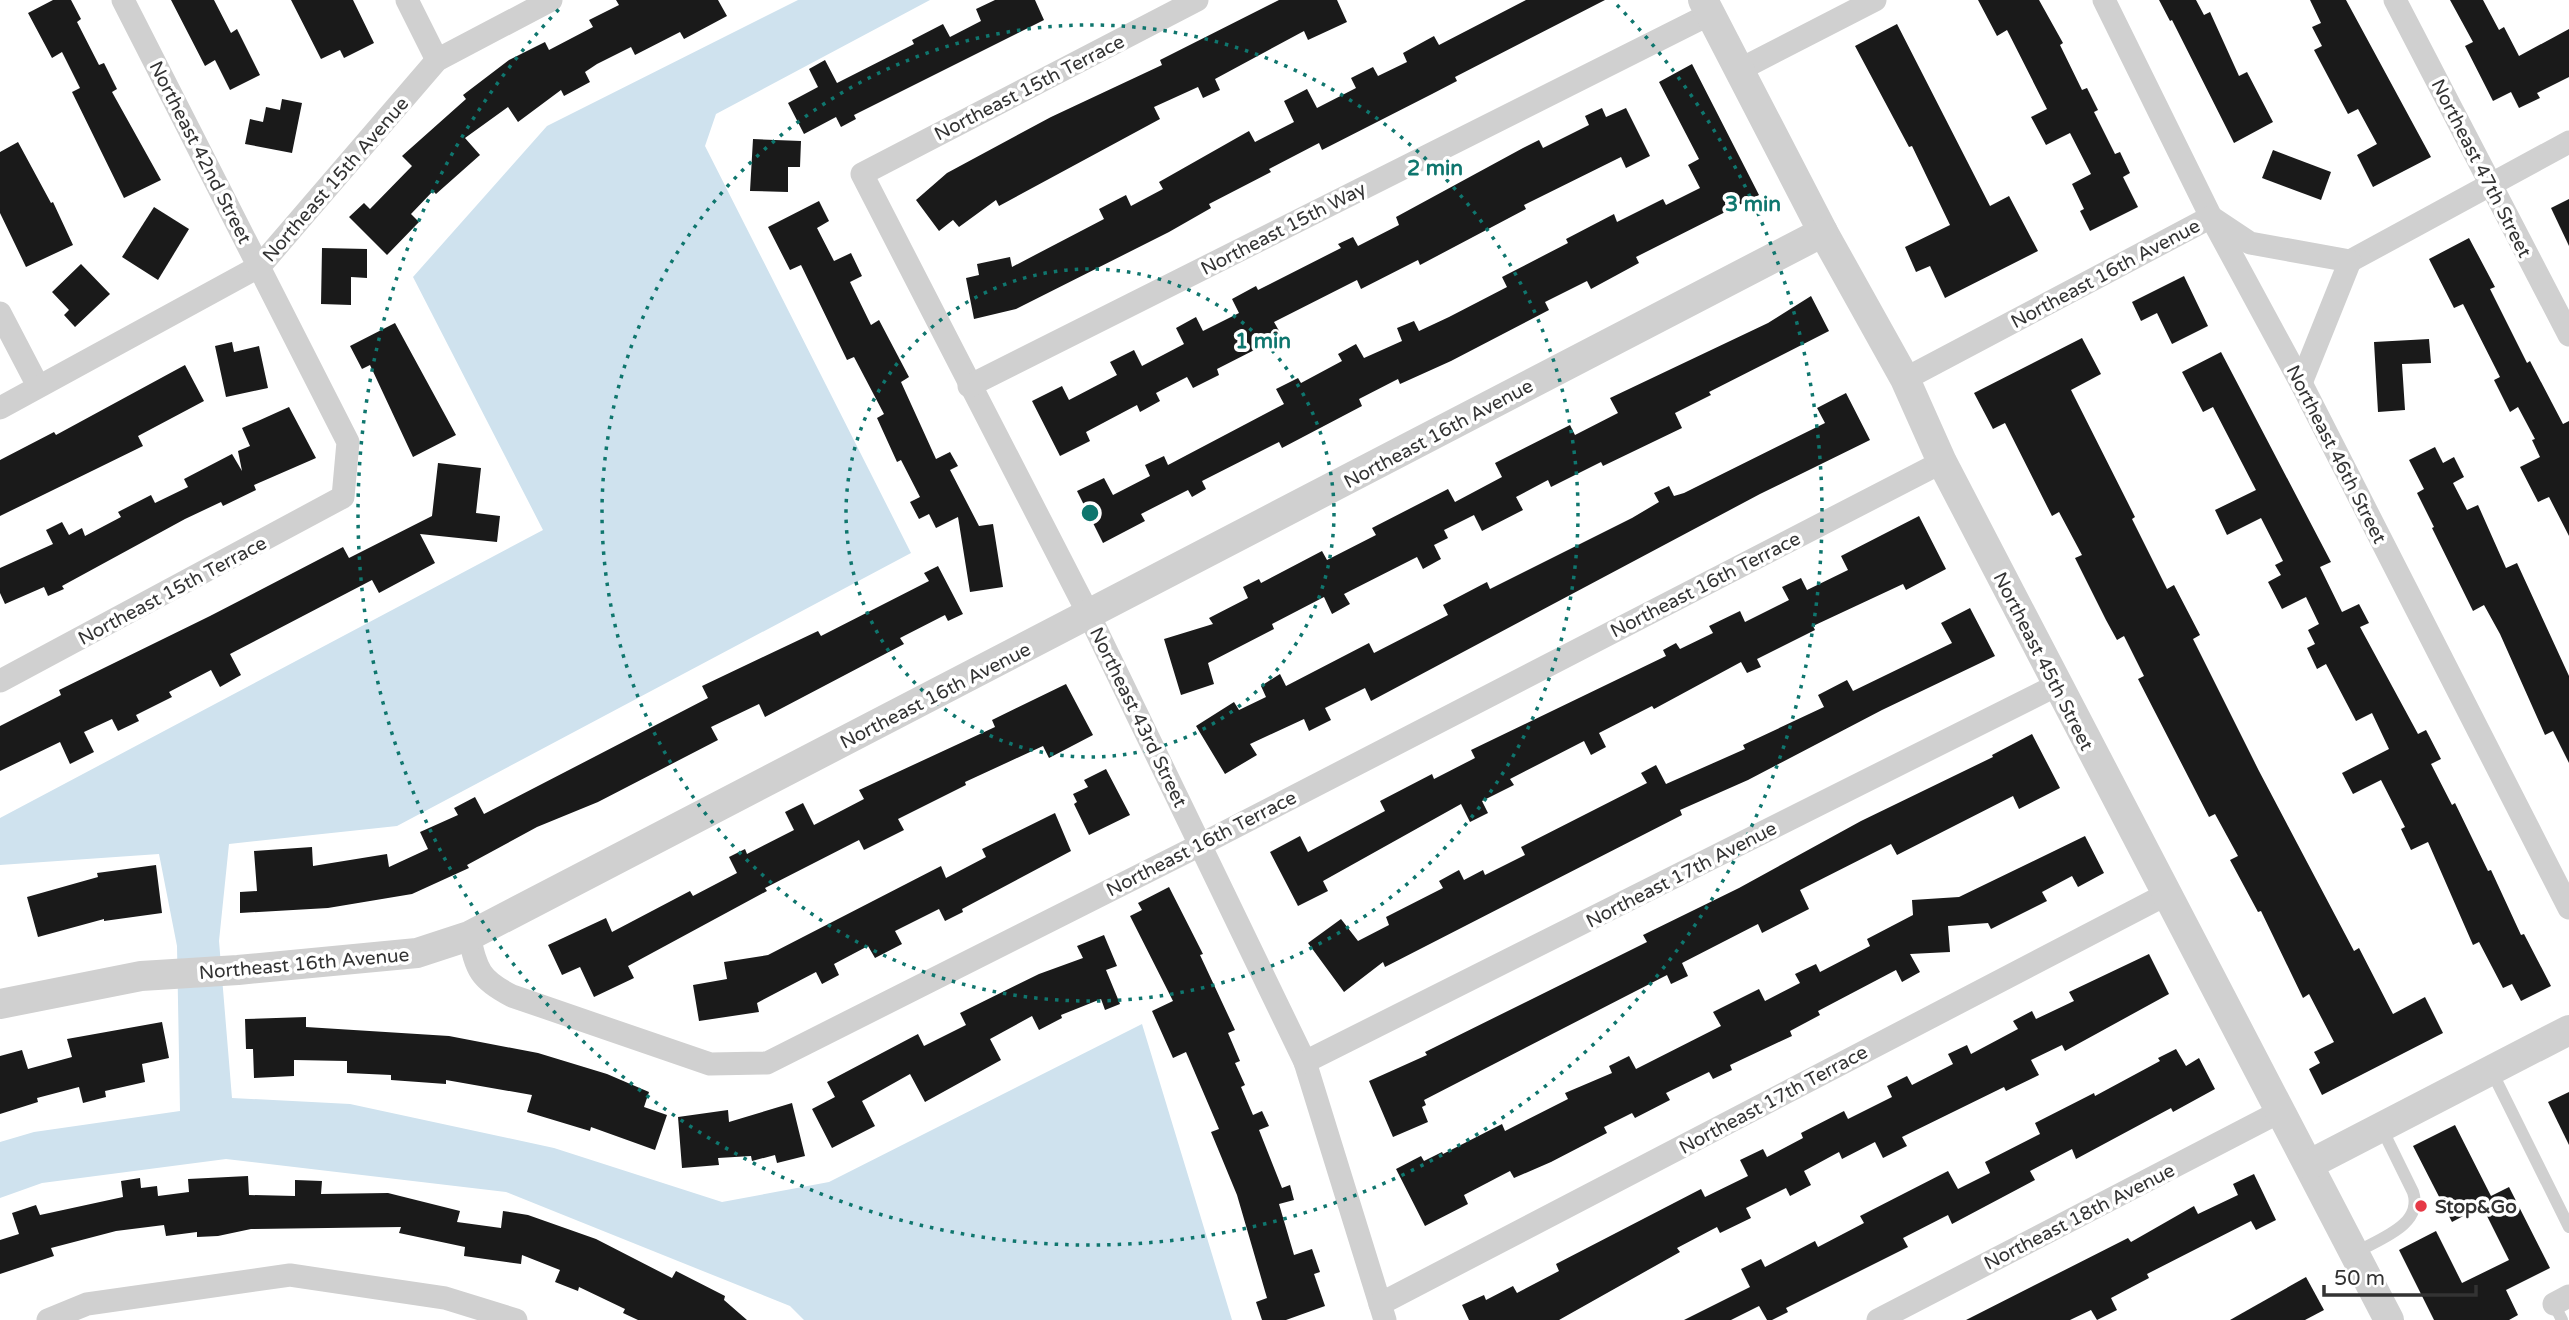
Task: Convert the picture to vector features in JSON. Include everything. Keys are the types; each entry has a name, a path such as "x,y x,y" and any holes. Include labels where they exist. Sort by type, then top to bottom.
{"street":[{"name":"Northeast 42nd Street","path":"123,0 348,442 343,497"},
{"path":"407,0 437,60"},
{"name":"Northeast 15th Avenue","path":"0,408 261,267 437,60 551,0"},
{"name":"Northeast 15th Terrace","path":"862,174 1197,0"},
{"path":"1739,70 1875,0"},
{"name":"Northeast 46th Street","path":"2104,0 2211,217 2301,383 2569,908"},
{"name":"Northeast 47th Street","path":"2395,0 2569,335"},
{"name":"Northeast 45th Street","path":"1706,7 1823,232 1905,379 1942,462 2165,895 2310,1164 2389,1320"},
{"name":"Northeast 15th Way","path":"969,386 1706,7"},
{"path":"2301,383 2350,261 2569,142"},
{"name":"Northeast 43rd Street","path":"862,174 1089,615 1202,844 1305,1062 1383,1312"},
{"name":"Northeast 16th Avenue","path":"1905,379 2211,217 2250,243 2350,261"},
{"name":"Northeast 16th Avenue","path":"0,1004 141,976 239,970 417,953 469,936 1823,232"},
{"path":"0,313 38,386"},
{"name":"Northeast 16th Terrace","path":"469,936 477,970 491,985 569,1018 709,1064 767,1062 1202,844 1942,462"},
{"name":"Northeast 15th Terrace","path":"0,681 343,497"},
{"name":"Northeast 17th Avenue","path":"1305,1062 2057,685"},
{"name":"Northeast 17th Terrace","path":"1383,1312 2165,895"},
{"path":"2310,1164 2569,1030"},
{"name":"Northeast 18th Avenue","path":"1878,1320 2281,1111"},
{"path":"47,1320 290,1275 446,1298 516,1320"}],"lane":[{"path":"2491,1070 2569,1227"},
{"path":"2355,1252 2408,1222 2415,1213 2417,1203 2413,1192 2381,1127"}],"water":[{"path":"798,0 930,0 716,114 705,146 911,553 397,826 229,844 219,941 232,1098 350,1104 554,1148 722,1202 829,1182 1142,1024 1232,1320 804,1320 790,1306 506,1192 226,1159 42,1183 0,1198 0,1142 34,1132 180,1111 177,946 159,854 0,865 0,818 543,530 413,277 547,126"}],"building":[{"path":"53,0 71,0 81,19 77,22 99,65 104,63 117,89 112,92 161,180 124,198 72,92 80,88 62,52 52,58 28,13"},
{"path":"171,0 214,0 231,33 237,29 260,75 230,90 215,60 205,66"},
{"path":"291,0 353,0 374,43 344,58 340,50 321,59"},
{"path":"616,0 718,0 727,16 684,39 680,32 635,55 631,47 597,64 585,72 590,82 564,96 561,90 518,122 508,107 465,138 480,155 436,194 433,191 411,214 419,222 387,255 349,217 364,203 370,209 412,166 402,156 466,99 463,95 509,60 545,42 549,50 593,27 589,20 619,5"},
{"path":"995,0 1035,0 1044,20 854,115 856,119 841,127 836,117 804,134 788,103 818,87 809,69 825,60 837,83 914,44 912,40 943,24 950,37 981,21 976,9"},
{"path":"1279,0 1337,0 1347,22 1308,40 1304,31 1215,79 1220,90 1203,98 1198,87 1154,107 1160,119 999,206 996,200 959,227 953,220 939,231 916,200 947,173 1051,117 1162,65 1160,60"},
{"path":"1526,0 1605,0 1455,77 1457,81 1322,150 1319,143 1269,169 1271,172 1209,204 1211,208 1169,232 1016,309 974,319 966,278 979,275 977,264 1010,257 1012,267 1104,219 1099,209 1126,195 1131,206 1163,189 1159,182 1249,131 1255,142 1294,122 1284,101 1307,89 1317,108 1356,88 1351,78 1373,67 1378,76 1407,62 1403,53 1434,36 1439,45"},
{"path":"1978,0 2039,0 2063,43 2060,45 2082,90 2087,88 2098,110 2094,112 2115,154 2120,152 2130,173 2123,177 2138,207 2090,231 2080,211 2084,209 2072,184 2091,174 2070,133 2046,145 2031,117 2047,109 2007,30 1997,36"},
{"path":"2159,0 2196,0 2204,15 2210,12 2239,76 2247,72 2273,122 2234,143 2172,20 2170,21"},
{"path":"2310,0 2346,0 2431,157 2373,187 2357,155 2377,144 2358,109 2348,114 2314,50 2322,46 2312,27 2321,23"},
{"path":"2450,0 2483,0 2499,30 2504,27 2519,56 2569,29 2569,77 2537,93 2540,98 2519,108 2511,92 2493,101 2465,46 2473,42"},
{"path":"1897,24 1990,206 2009,196 2038,251 1945,298 1930,266 1916,272 1905,247 1950,225 1912,146 1909,147 1855,46"},
{"path":"1692,64 1759,195 1636,257 1639,263 1591,289 1587,281 1545,302 1549,310 1451,361 1400,384 1398,379 1359,399 1362,406 1282,448 1279,442 1202,481 1206,489 1192,497 1188,490 1141,514 1145,521 1103,543 1077,491 1104,478 1113,495 1150,476 1145,465 1164,456 1168,465 1284,404 1276,389 1298,378 1301,383 1342,361 1338,354 1356,344 1364,358 1402,341 1397,328 1414,321 1419,331 1507,287 1502,277 1568,243 1566,239 1614,214 1617,222 1663,199 1666,205 1700,188 1688,165 1699,159 1659,82"},
{"path":"282,99 302,103 292,153 245,144 250,119 263,122 266,107 280,110"},
{"path":"1602,108 1606,117 1626,108 1650,156 1626,168 1621,157 1524,205 1526,209 1420,265 1418,260 1361,289 1357,280 1274,322 1282,336 1217,369 1219,375 1193,388 1187,377 1156,393 1160,401 1140,412 1137,405 1086,432 1090,441 1060,456 1032,401 1062,386 1069,400 1117,375 1110,362 1134,350 1142,366 1184,344 1176,328 1196,317 1203,331 1239,313 1232,299 1256,286 1258,290 1341,248 1338,244 1353,237 1358,246 1399,225 1396,217 1539,140 1543,148 1589,125 1585,116"},
{"path":"753,139 801,141 800,167 788,167 788,192 750,191"},
{"path":"18,142 51,203 53,202 73,245 26,267 0,213 0,152"},
{"path":"2273,150 2331,172 2321,200 2262,178"},
{"path":"2569,199 2569,246 2551,208"},
{"path":"819,201 829,221 817,228 834,261 851,253 862,276 850,282 871,325 879,320 909,377 901,382 936,459 950,452 958,466 950,470 979,526 993,524 1003,587 970,592 958,517 936,528 929,514 919,519 910,502 920,497 901,460 897,462 877,418 884,414 854,357 847,360 801,265 790,270 768,227"},
{"path":"154,207 189,229 158,280 122,257"},
{"path":"2469,238 2495,287 2490,289 2527,363 2530,361 2563,424 2569,421 2569,536 2549,497 2538,502 2520,467 2540,457 2532,440 2535,439 2518,407 2510,412 2494,380 2500,377 2463,304 2454,308 2429,259"},
{"path":"322,248 367,249 367,278 351,277 351,305 321,304"},
{"path":"81,264 110,294 75,327 64,315 69,310 52,292"},
{"path":"2184,276 2208,326 2172,344 2157,313 2141,321 2132,302"},
{"path":"1811,296 1829,331 1709,392 1711,395 1675,413 1682,428 1603,466 1601,462 1551,487 1548,480 1516,497 1523,510 1482,531 1474,515 1444,530 1448,538 1434,545 1441,559 1423,569 1417,557 1344,594 1350,604 1332,614 1324,597 1272,624 1274,629 1208,663 1214,684 1181,695 1164,639 1213,624 1209,618 1248,598 1243,587 1259,579 1261,583 1322,551 1327,560 1376,535 1372,528 1448,489 1455,502 1502,477 1495,463 1570,425 1575,435 1618,413 1610,398 1768,323"},
{"path":"395,323 456,435 413,457 370,365 362,369 350,346"},
{"path":"2082,338 2101,374 2071,390 2135,517 2132,519 2167,589 2174,585 2200,635 2193,639 2259,771 2354,951 2359,948 2393,1014 2425,997 2443,1033 2322,1095 2309,1069 2320,1063 2314,1052 2334,1042 2309,994 2303,998 2261,911 2258,912 2230,860 2238,856 2215,814 2209,817 2138,679 2144,676 2124,636 2117,640 2106,620 2075,558 2082,555 2059,512 2052,516 2005,423 1993,429 1974,393"},
{"path":"2429,339 2431,363 2402,364 2405,410 2378,412 2374,342"},
{"path":"232,342 234,352 259,346 268,388 226,397 215,346"},
{"path":"2221,352 2331,562 2320,567 2342,612 2359,604 2369,623 2360,627 2418,734 2426,730 2441,759 2431,764 2452,805 2455,803 2488,871 2491,870 2521,935 2524,934 2551,986 2521,1001 2512,984 2503,988 2479,942 2473,945 2428,842 2411,850 2401,829 2405,827 2381,780 2353,794 2342,773 2389,749 2372,713 2356,721 2326,664 2317,669 2307,648 2315,644 2308,630 2319,624 2306,597 2282,609 2268,582 2281,575 2275,565 2283,561 2261,518 2227,535 2215,510 2256,490 2213,407 2203,412 2182,372"},
{"path":"185,365 204,401 138,436 143,446 0,516 0,460 54,432 56,435"},
{"path":"1846,393 1870,440 1760,494 1371,701 1365,688 1325,708 1331,720 1309,731 1304,719 1250,744 1257,755 1225,774 1196,726 1234,702 1239,710 1266,697 1261,686 1280,674 1286,686 1369,643 1374,653 1448,615 1443,605 1487,582 1490,589 1632,518 1659,502 1654,493 1669,486 1674,496 1684,493 1825,423 1817,408"},
{"path":"289,407 316,458 254,485 256,490 223,506 221,502 185,519 62,586 64,589 48,596 44,587 5,604 0,593 0,568 53,544 46,530 62,522 69,535 82,528 85,536 121,517 118,512 151,495 155,503 188,487 184,479 232,454 242,471 238,451 250,446 242,428"},
{"path":"2435,447 2443,463 2454,457 2464,477 2453,483 2467,510 2478,505 2506,568 2517,563 2569,676 2569,763 2553,731 2545,735 2500,634 2484,605 2473,611 2417,493 2424,489 2409,460"},
{"path":"438,463 481,468 476,513 500,516 497,542 420,534 435,563 379,593 372,580 230,654 241,675 220,687 211,670 169,692 172,697 136,715 139,721 118,731 112,719 84,732 94,752 70,764 60,742 0,771 0,726 61,695 59,690 343,547 349,558 432,516"},
{"path":"1919,516 1946,569 1906,590 1903,584 1813,626 1815,630 1757,659 1761,667 1747,673 1741,662 1654,709 1652,706 1599,733 1606,747 1591,755 1584,741 1510,779 1514,785 1482,801 1488,813 1470,822 1461,804 1323,881 1328,891 1298,906 1270,852 1300,836 1308,852 1385,811 1380,801 1432,774 1434,779 1475,758 1471,750 1666,656 1663,650 1676,643 1680,649 1713,633 1709,626 1740,611 1745,622 1789,600 1782,587 1801,578 1807,590 1848,570 1841,556"},
{"path":"938,566 963,614 948,621 945,615 900,638 904,644 765,717 759,704 711,727 718,740 598,802 537,827 467,865 469,868 412,894 328,908 240,913 240,892 257,891 254,851 312,847 313,866 387,854 389,867 428,849 420,832 458,815 454,808 475,797 484,814 708,698 702,686 818,631 821,636 929,581 924,573"},
{"path":"1970,608 1995,656 1882,710 1748,780 1680,810 1682,815 1385,967 1383,962 1344,992 1308,943 1341,919 1358,941 1389,925 1386,917 1443,888 1439,881 1459,870 1464,880 1483,870 1485,875 1525,855 1521,847 1647,783 1641,773 1656,765 1666,784 1745,749 1743,745 1824,707 1818,695 1847,680 1853,691 1952,643 1941,623"},
{"path":"1066,684 1093,735 1049,758 1043,746 965,782 966,785 898,819 904,830 864,850 859,840 765,888 767,891 628,966 634,978 594,997 580,967 562,975 548,945 606,918 612,932 690,891 693,896 737,873 729,857 745,849 747,854 794,830 785,812 803,803 814,825 864,799 859,790 995,727 992,720"},
{"path":"2032,734 2060,788 2019,809 2013,796 1897,855 1891,844 1800,890 1809,909 1762,933 1758,924 1682,963 1688,976 1671,984 1667,975 1424,1100 1426,1105 1422,1107 1428,1122 1393,1137 1369,1081 1427,1055 1425,1052 1647,942 1643,935 1739,888 1861,821 1993,757 1992,755"},
{"path":"1106,769 1130,815 1089,835 1074,804 1077,802 1073,794 1088,787 1084,780"},
{"path":"1055,813 1071,851 962,909 963,912 945,921 939,909 895,931 902,944 875,958 868,946 834,964 839,975 822,984 816,972 757,1003 759,1012 699,1021 693,985 727,979 724,962 768,955 941,866 946,878 986,857 982,849"},
{"path":"2085,836 2104,873 2078,887 2072,876 2042,892 2047,901 1991,929 1988,923 1948,926 1950,952 1910,954 1920,972 1902,982 1896,970 1818,1011 1820,1015 1790,1031 1792,1036 1730,1065 1732,1070 1713,1079 1709,1072 1666,1093 1670,1100 1635,1118 1632,1113 1604,1127 1607,1133 1551,1162 1514,1178 1510,1171 1464,1195 1468,1204 1425,1226 1396,1169 1421,1156 1424,1161 1442,1152 1443,1154 1502,1124 1505,1131 1568,1099 1565,1093 1612,1073 1609,1066 1629,1056 1636,1069 1721,1026 1713,1012 1759,989 1765,1001 1800,983 1795,974 1816,964 1820,972 1870,946 1867,939 1913,915 1912,900 1959,897"},
{"path":"156,865 162,913 104,919 38,937 27,897 98,877 97,873"},
{"path":"1169,887 1203,954 1200,955 1235,1030 1228,1033 1240,1061 1235,1063 1245,1085 1241,1087 1253,1115 1262,1111 1269,1126 1259,1130 1282,1188 1290,1185 1294,1200 1279,1204 1294,1255 1312,1249 1320,1272 1314,1274 1325,1306 1286,1320 1262,1320 1256,1302 1267,1298 1237,1195 1211,1132 1219,1129 1186,1052 1173,1058 1152,1011 1173,1001 1130,916 1142,910 1138,903"},
{"path":"1104,935 1117,966 1106,970 1120,1004 1105,1010 1101,999 1061,1015 1062,1018 1039,1030 1032,1016 990,1039 1001,1060 925,1102 910,1074 862,1101 875,1126 832,1148 812,1109 835,1097 827,1082 918,1034 924,1046 966,1025 960,1013 1039,974 1083,958 1077,946"},
{"path":"2149,954 2169,994 2065,1051 2062,1045 2031,1060 2039,1075 2006,1091 2004,1087 1902,1137 1907,1146 1883,1158 1875,1142 1842,1159 1839,1152 1804,1171 1811,1185 1790,1196 1786,1188 1746,1208 1751,1218 1720,1233 1717,1227 1677,1248 1680,1252 1559,1320 1469,1320 1462,1305 1484,1295 1486,1300 1513,1286 1517,1293 1559,1271 1556,1264 1701,1189 1705,1197 1748,1176 1740,1160 1763,1149 1767,1157 1803,1138 1801,1133 1844,1111 1848,1119 1892,1097 1887,1086 1907,1076 1912,1085 1953,1064 1948,1054 1967,1045 1971,1054 2018,1029 2013,1021 2032,1011 2036,1019 2074,1001 2069,992"},
{"path":"306,1017 306,1027 449,1036 538,1053 607,1074 649,1092 644,1107 667,1115 655,1150 591,1127 590,1131 527,1112 532,1095 446,1080 446,1084 391,1080 391,1075 347,1073 347,1061 294,1060 294,1076 254,1078 253,1049 246,1049 245,1019"},
{"path":"162,1022 169,1058 142,1064 145,1082 105,1091 106,1097 83,1103 79,1087 37,1098 38,1102 0,1114 0,1056 22,1050 28,1069 72,1057 67,1039"},
{"path":"2176,1049 2186,1066 2199,1058 2215,1089 2173,1112 2171,1108 2076,1159 2072,1149 2030,1171 2035,1180 1952,1224 1948,1215 1903,1238 1908,1247 1786,1308 1788,1312 1772,1320 1767,1320 1759,1306 1731,1320 1684,1320 1750,1287 1741,1269 1761,1259 1765,1267 1815,1241 1818,1247 1864,1223 1860,1216 1948,1171 1958,1189 1990,1173 1985,1162 2040,1134 2035,1123 2094,1093 2095,1096 2160,1061 2158,1058"},
{"path":"2569,1092 2569,1145 2548,1102"},
{"path":"792,1103 805,1156 777,1163 775,1155 752,1161 751,1156 718,1158 719,1165 682,1168 678,1117 728,1110 729,1122"},
{"path":"2455,1125 2491,1196 2509,1187 2550,1268 2506,1290 2518,1315 2509,1320 2434,1320 2399,1250 2436,1231 2462,1283 2509,1260 2482,1206 2452,1222 2413,1146"},
{"path":"2254,1174 2276,1220 2256,1230 2251,1221 2147,1274 2149,1278 2111,1298 2117,1310 2097,1320 2091,1310 2070,1320 1966,1320 2128,1238 2131,1242 2194,1206 2198,1214 2238,1195 2233,1184"},
{"path":"248,1176 249,1195 295,1196 295,1180 322,1181 321,1194 388,1193 460,1211 457,1222 501,1228 503,1211 528,1215 596,1239 672,1278 676,1271 725,1296 724,1300 747,1320 638,1320 623,1313 625,1309 579,1287 578,1291 555,1282 560,1270 522,1255 521,1264 464,1256 465,1247 399,1233 401,1227 251,1229 197,1237 197,1232 166,1236 164,1225 116,1231 51,1248 54,1256 0,1274 0,1240 19,1234 12,1213 36,1205 40,1215 123,1197 121,1181 140,1178 141,1188 157,1186 158,1196 189,1192 188,1179"},
{"path":"2306,1277 2324,1310 2305,1320 2230,1320"}],"place":[{"name":"Stop&Go","path":"2421,1206"}]}
